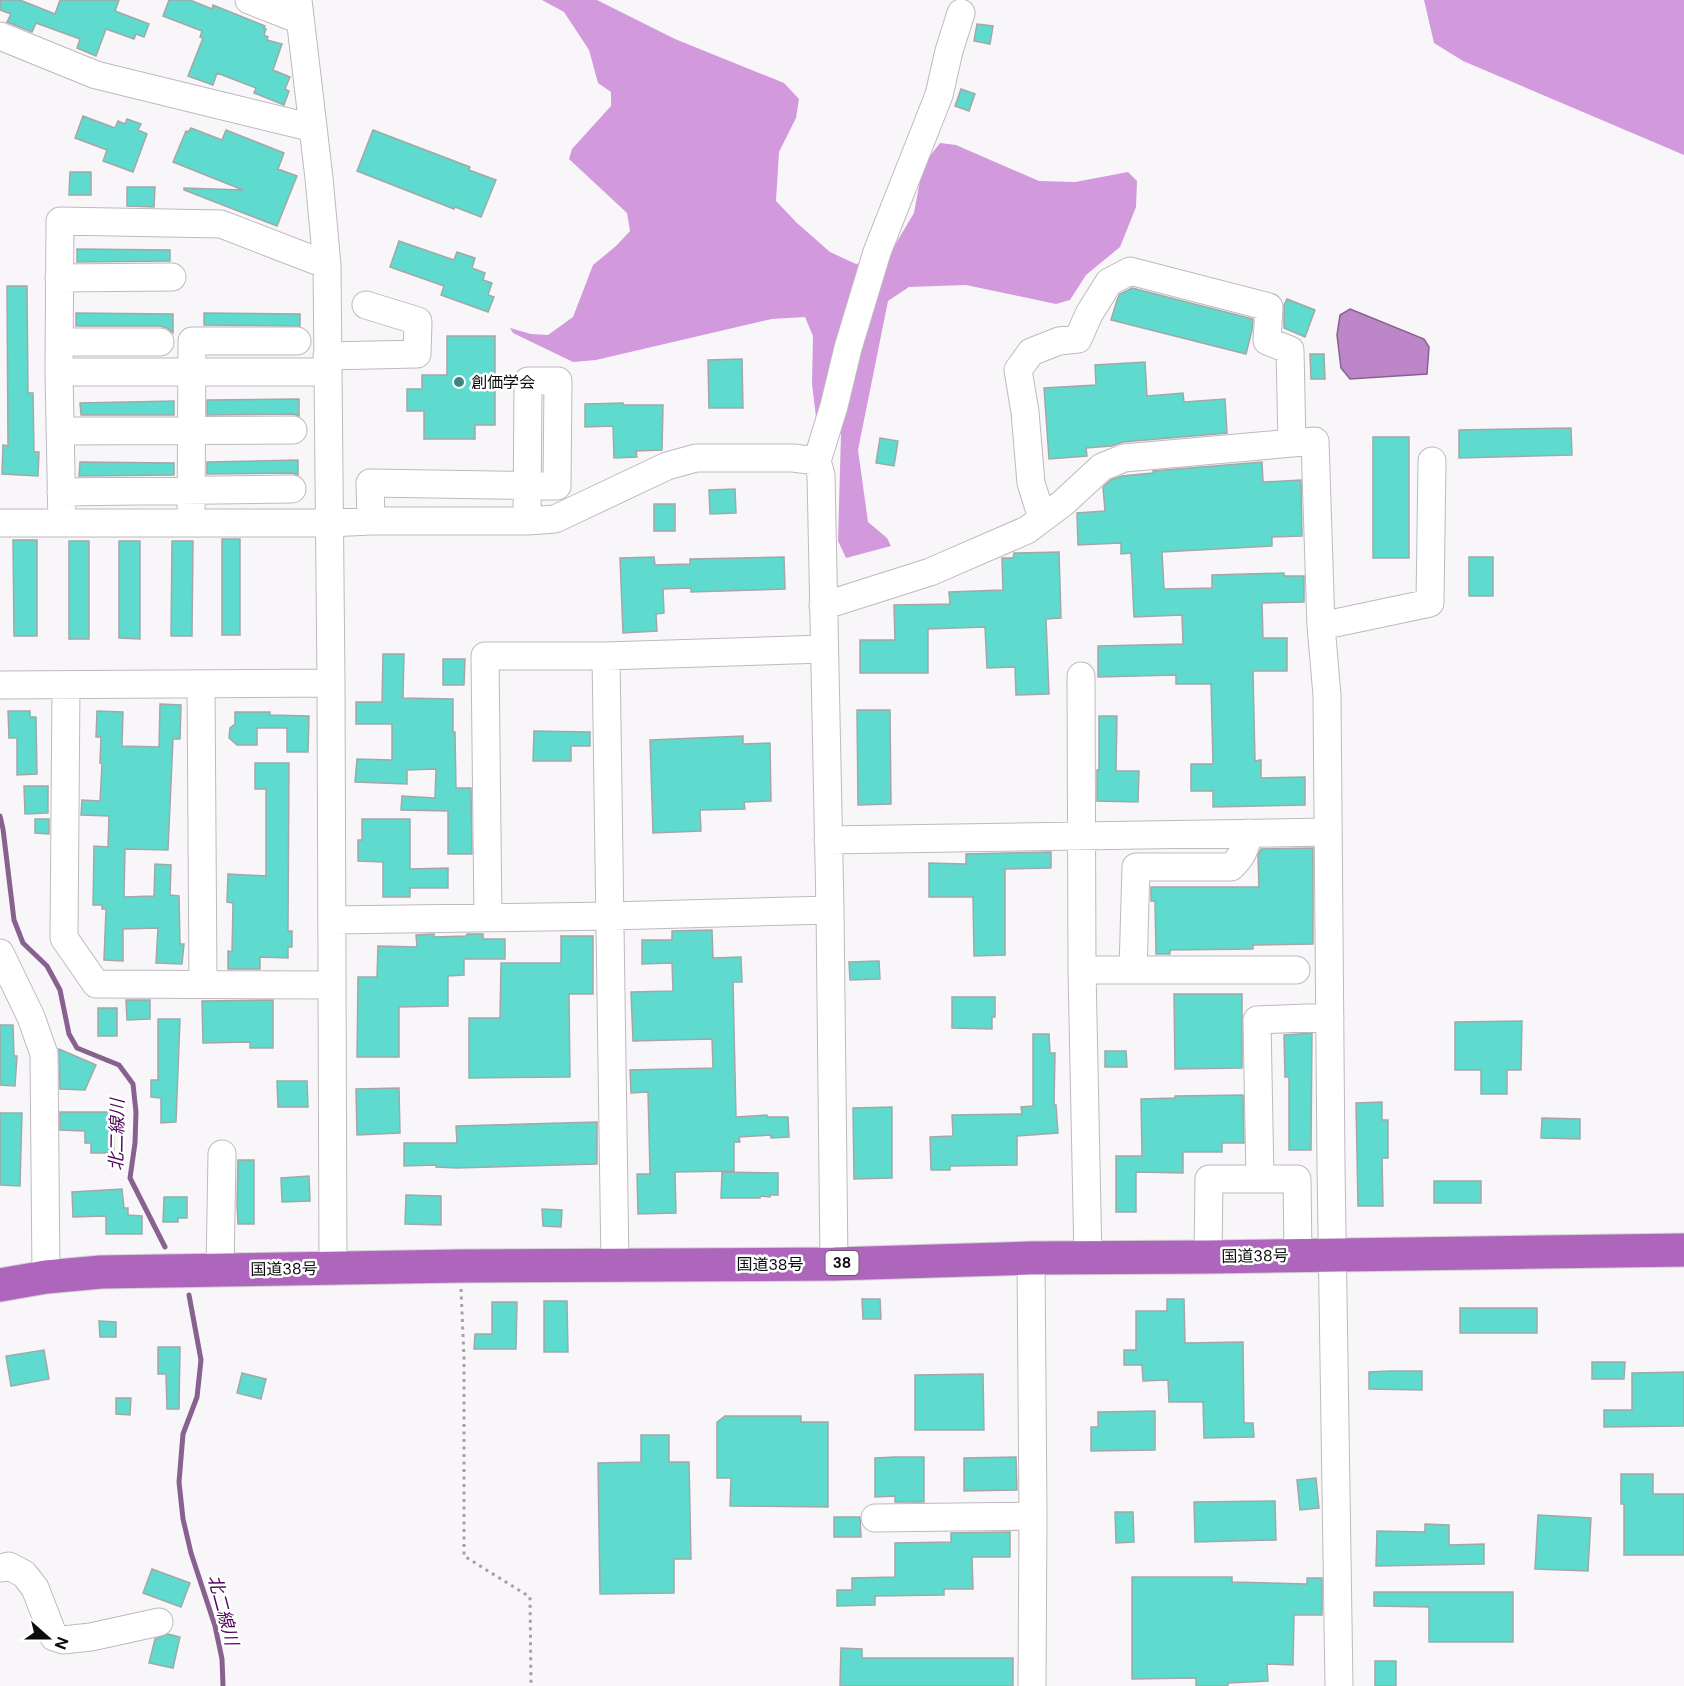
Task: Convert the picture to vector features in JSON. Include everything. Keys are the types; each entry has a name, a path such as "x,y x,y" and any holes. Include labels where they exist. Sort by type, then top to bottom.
{"highway":[{"name":"国道38号","path":"0,1285 46,1277 101,1272 1684,1250"}],"street":[{"path":"249,0 299,10 327,265 333,1268"},
{"path":"834,1263 830,910 821,475 817,461 877,252 939,95 949,51 962,13"},
{"path":"0,36 96,75 313,128"},
{"path":"62,523 59,372 60,221 221,224 327,265"},
{"path":"1042,518 1031,483 1025,412 1018,370 1031,352 1059,341 1078,339 1089,314 1108,282 1130,271 1269,307 1267,341 1290,350 1292,443"},
{"path":"59,278 172,278"},
{"path":"59,372 191,372 327,364 417,354 418,321 366,305"},
{"path":"191,522 192,341 297,341"},
{"path":"60,342 160,342"},
{"path":"60,431 293,430"},
{"path":"823,606 930,572 1027,530 1102,467 1124,458 1315,441 1321,626 1327,695 1339,1686"},
{"path":"0,523 329,523 555,519 667,466 696,458 794,458 817,461"},
{"path":"1321,626 1430,603 1432,461"},
{"path":"371,521 370,483 527,485 527,521"},
{"path":"61,492 292,489"},
{"path":"488,918 485,656 606,656 823,649"},
{"path":"606,656 615,1265"},
{"path":"1081,676 1082,970 1088,1259"},
{"path":"0,685 331,683"},
{"path":"201,684 203,984"},
{"path":"66,685 64,938 96,984 332,985"},
{"path":"828,840 1328,832"},
{"path":"1133,970 1136,867 1232,867 1247,844 1248,833"},
{"path":"332,920 830,910"},
{"path":"0,953 31,1017 44,1054 46,1277"},
{"path":"1082,970 1296,970"},
{"path":"1260,1179 1257,1020 1330,1017"},
{"path":"219,1270 222,1154"},
{"path":"1208,1257 1209,1179 1297,1179 1298,1256"},
{"path":"1031,1258 1032,1686"},
{"path":"875,1518 1033,1516"},
{"path":"0,1568 9,1566 24,1574 35,1588 54,1637 63,1640 92,1637 159,1622"}],"path":[{"path":"461,1266 464,1369 464,1556 530,1597 531,1686"}],"shaded area":[{"path":"542,0 597,0 675,39 784,83 799,99 796,118 779,152 776,201 830,252 856,264 889,255 914,213 923,165 940,143 956,145 1039,181 1075,182 1128,172 1137,181 1136,207 1120,247 1086,275 1070,300 1056,304 966,285 909,287 888,301 858,450 868,522 887,538 891,546 846,558 838,541 841,434 816,417 812,384 813,336 805,317 772,319 596,360 573,362 513,333 510,328 531,334 548,335 573,317 593,265 630,231 627,213 569,159 572,149 611,106 611,92 598,83 589,50 564,12"},
{"path":"1424,0 1684,0 1684,155 1463,61 1434,43"},
{"path":"1350,309 1424,339 1429,347 1427,374 1350,379 1341,368 1337,335 1340,315"}],"building":[{"path":"0,0 20,0 55,14 60,0 119,0 115,11 149,24 144,37 136,34 134,39 106,29 96,56 77,48 80,39 36,23 32,32 7,22 11,14 0,10"},
{"path":"169,0 190,0 212,9 213,5 265,26 264,35 268,37 267,40 282,44 273,70 290,77 285,89 289,91 284,105 254,93 256,88 217,73 213,85 188,76 203,38 200,37 202,31 163,16"},
{"path":"977,24 993,26 990,44 974,41"},
{"path":"961,89 975,94 969,111 955,106"},
{"path":"83,116 115,128 118,121 125,124 127,119 141,124 138,130 147,134 133,172 103,161 107,150 75,138"},
{"path":"191,128 222,140 226,130 284,153 278,169 297,176 277,226 184,190 184,188 243,190 173,162 186,131 188,132"},
{"path":"373,130 470,167 469,170 496,180 481,217 455,207 454,209 357,171"},
{"path":"70,172 91,172 91,195 69,195"},
{"path":"127,187 155,187 154,207 127,206"},
{"path":"399,241 454,260 457,252 475,258 472,268 485,273 483,280 492,283 488,295 494,297 488,312 441,295 444,286 390,267"},
{"path":"77,249 170,250 170,261 77,262"},
{"path":"7,286 27,286 28,393 33,393 34,452 39,452 38,476 2,474 3,445 8,446"},
{"path":"1132,288 1253,319 1246,354 1111,320 1120,294"},
{"path":"1287,299 1315,310 1305,337 1284,328 1284,305"},
{"path":"76,313 173,314 173,333 160,326 76,326"},
{"path":"204,313 300,314 300,326 204,325"},
{"name":"創価学会","path":"447,336 495,336 495,425 475,425 475,439 424,439 424,411 407,411 407,389 422,389 422,375 447,375"},
{"path":"1310,354 1324,354 1325,379 1311,379"},
{"path":"742,359 743,408 709,408 708,360"},
{"path":"1145,362 1147,396 1183,393 1184,402 1225,399 1227,433 1123,442 1111,446 1086,448 1087,456 1049,459 1044,388 1096,385 1095,365"},
{"path":"299,399 299,416 293,414 207,415 207,400"},
{"path":"174,401 174,415 81,415 80,403"},
{"path":"623,403 623,405 663,405 662,450 636,451 637,457 614,458 613,426 585,427 585,404"},
{"path":"1571,428 1572,455 1459,458 1459,430"},
{"path":"1373,437 1409,437 1409,558 1373,558"},
{"path":"880,438 898,441 894,466 876,463"},
{"path":"298,460 298,475 292,473 207,474 207,462"},
{"path":"80,462 174,463 174,475 79,476"},
{"path":"1262,462 1263,482 1301,480 1302,536 1272,537 1272,546 1162,552 1164,589 1212,588 1212,575 1284,573 1284,576 1304,576 1304,602 1262,603 1263,638 1287,638 1287,671 1253,671 1255,761 1261,760 1261,778 1305,777 1305,805 1213,807 1213,791 1191,791 1191,764 1213,764 1211,684 1176,684 1176,675 1098,677 1098,646 1183,644 1182,615 1134,617 1131,553 1121,554 1121,543 1078,545 1077,513 1105,511 1103,487 1111,480 1122,476 1153,473 1153,471"},
{"path":"735,489 736,513 710,514 709,490"},
{"path":"654,504 675,504 675,531 654,531"},
{"path":"222,539 240,539 240,635 222,635"},
{"path":"13,540 37,540 37,636 14,636"},
{"path":"69,541 89,541 89,639 69,639"},
{"path":"119,541 140,541 140,639 119,638"},
{"path":"172,541 193,541 192,636 171,636"},
{"path":"1059,552 1061,618 1046,619 1049,694 1016,695 1015,667 987,668 985,627 928,629 928,673 860,673 860,640 895,640 894,605 950,604 949,592 1003,590 1002,558 1013,558 1014,553"},
{"path":"654,557 655,565 690,564 690,559 784,557 785,589 691,592 691,588 663,589 664,613 656,614 657,631 623,633 620,558"},
{"path":"1469,557 1493,557 1493,596 1469,596"},
{"path":"383,654 404,654 403,698 453,699 456,788 471,788 472,854 448,854 448,811 401,810 402,796 435,798 436,769 407,770 407,784 355,782 357,759 392,760 392,724 356,724 356,702 382,702"},
{"path":"443,659 465,659 464,685 443,685"},
{"path":"160,704 181,705 180,739 173,739 168,850 125,849 124,897 154,896 155,864 171,865 170,895 179,896 180,944 184,944 182,964 156,963 158,928 123,929 123,961 104,960 106,909 102,909 102,905 93,905 94,846 108,847 109,816 81,815 82,800 100,801 102,764 100,763 101,737 96,737 97,711 123,712 122,746 159,747"},
{"path":"857,710 890,710 891,804 858,805"},
{"path":"8,711 30,711 30,717 36,717 37,774 17,775 17,738 9,738"},
{"path":"235,712 270,712 270,715 309,716 308,752 287,752 287,728 257,728 257,745 237,745 229,738 230,728 235,724"},
{"path":"1099,716 1117,716 1116,771 1139,771 1138,802 1097,801"},
{"path":"534,731 590,732 590,746 571,746 571,761 533,761"},
{"path":"743,736 743,744 770,743 771,801 744,802 745,809 700,810 701,831 653,833 650,740"},
{"path":"255,763 289,763 288,931 292,931 292,947 288,947 288,958 260,957 260,969 228,969 228,951 232,952 233,903 227,902 228,874 266,876 266,789 255,789"},
{"path":"24,786 48,786 48,813 25,814"},
{"path":"35,819 49,819 49,834 35,833"},
{"path":"362,819 410,819 410,869 448,868 448,888 410,888 410,897 383,897 383,862 358,861 358,840 362,840"},
{"path":"1313,848 1313,944 1253,945 1253,949 1170,950 1170,954 1156,954 1155,901 1151,901 1151,887 1259,887 1258,855 1261,849"},
{"path":"1051,852 1051,868 1005,869 1005,955 974,956 973,897 929,897 929,863 966,864 966,854"},
{"path":"712,930 713,958 741,957 742,982 733,982 736,1117 767,1115 767,1117 788,1117 789,1137 771,1138 771,1135 739,1137 740,1142 734,1142 734,1171 675,1172 676,1213 638,1214 637,1174 650,1174 648,1092 631,1093 630,1070 713,1068 712,1039 633,1041 631,992 673,991 672,963 642,964 642,940 672,940 672,931"},
{"path":"434,934 434,937 483,934 483,939 505,939 505,959 464,959 464,975 448,976 448,1006 399,1007 399,1057 357,1057 358,977 377,977 378,946 417,947 416,935"},
{"path":"561,936 593,936 593,994 569,994 570,1077 469,1078 469,1018 500,1018 501,963 561,963"},
{"path":"879,961 880,979 850,980 849,962"},
{"path":"1174,994 1242,994 1242,1068 1175,1069"},
{"path":"952,997 995,997 995,1017 992,1017 992,1029 952,1028"},
{"path":"126,1000 150,1000 150,1019 127,1020"},
{"path":"273,1000 273,1048 250,1048 250,1042 203,1043 202,1001"},
{"path":"98,1008 117,1008 117,1036 98,1036"},
{"path":"158,1019 180,1019 176,1122 161,1123 161,1098 151,1097 151,1080 158,1080"},
{"path":"1522,1021 1521,1070 1507,1070 1507,1094 1481,1094 1481,1070 1455,1070 1455,1022"},
{"path":"0,1025 13,1025 14,1056 17,1056 15,1086 0,1085"},
{"path":"1312,1033 1311,1150 1289,1150 1289,1077 1285,1077 1284,1035"},
{"path":"1033,1034 1049,1034 1050,1053 1055,1053 1054,1105 1056,1105 1058,1133 1017,1136 1017,1165 950,1166 950,1170 931,1170 930,1137 953,1136 952,1115 1022,1114 1021,1107 1033,1106"},
{"path":"59,1049 96,1065 85,1090 60,1089"},
{"path":"1105,1051 1126,1051 1127,1067 1105,1067"},
{"path":"277,1081 307,1081 308,1107 278,1107"},
{"path":"399,1088 400,1133 357,1135 356,1089"},
{"path":"1243,1095 1244,1143 1222,1143 1222,1152 1183,1152 1183,1173 1136,1172 1136,1212 1116,1212 1116,1156 1142,1156 1141,1099"},
{"path":"1382,1102 1382,1120 1388,1120 1388,1158 1382,1158 1383,1206 1358,1206 1356,1103"},
{"path":"892,1107 892,1178 854,1179 853,1108"},
{"path":"60,1112 113,1112 114,1153 91,1153 91,1143 85,1143 85,1131 60,1130"},
{"path":"0,1113 22,1113 20,1186 0,1185"},
{"path":"1542,1118 1580,1119 1580,1139 1541,1138"},
{"path":"597,1122 597,1164 457,1168 436,1167 436,1165 404,1166 404,1143 457,1143 456,1126"},
{"path":"238,1160 254,1160 254,1224 238,1224"},
{"path":"722,1172 778,1173 778,1195 760,1196 760,1198 721,1198"},
{"path":"309,1176 310,1201 282,1202 281,1178"},
{"path":"1434,1181 1481,1181 1481,1203 1434,1203"},
{"path":"122,1189 124,1208 128,1208 128,1215 142,1216 142,1234 106,1234 106,1216 73,1217 72,1192"},
{"path":"406,1195 441,1196 441,1225 405,1224"},
{"path":"164,1197 187,1197 187,1218 178,1218 178,1222 163,1222"},
{"path":"542,1209 562,1210 561,1227 543,1226"},
{"path":"862,1299 880,1299 881,1319 863,1319"},
{"path":"1167,1299 1184,1299 1185,1343 1243,1342 1244,1423 1253,1423 1254,1437 1204,1438 1203,1402 1169,1402 1168,1380 1143,1381 1142,1365 1124,1365 1124,1350 1136,1350 1136,1311 1167,1311"},
{"path":"544,1301 567,1301 568,1352 544,1352"},
{"path":"492,1302 517,1302 516,1349 474,1349 475,1334 492,1334"},
{"path":"1460,1308 1537,1308 1537,1333 1460,1333"},
{"path":"99,1321 116,1322 116,1337 100,1337"},
{"path":"158,1347 180,1347 179,1409 167,1409 166,1374 158,1374"},
{"path":"44,1350 49,1379 11,1386 6,1356"},
{"path":"1592,1362 1625,1362 1624,1379 1592,1379"},
{"path":"1422,1371 1422,1390 1369,1389 1369,1372"},
{"path":"1684,1372 1684,1426 1604,1427 1604,1410 1632,1410 1632,1373"},
{"path":"242,1373 266,1379 261,1399 237,1393"},
{"path":"983,1374 984,1430 915,1430 915,1375"},
{"path":"116,1398 131,1398 130,1415 116,1414"},
{"path":"1155,1411 1155,1450 1091,1451 1091,1427 1098,1427 1098,1412"},
{"path":"725,1416 801,1416 801,1422 828,1422 828,1507 730,1506 731,1478 717,1478 717,1422"},
{"path":"641,1435 669,1435 669,1462 689,1462 691,1559 674,1559 674,1593 600,1594 598,1463 641,1462"},
{"path":"924,1457 924,1502 895,1502 895,1496 875,1497 875,1458"},
{"path":"1016,1457 1017,1490 964,1491 964,1458"},
{"path":"1621,1474 1653,1474 1653,1494 1684,1494 1684,1555 1624,1555 1624,1504 1621,1504"},
{"path":"1316,1478 1319,1508 1300,1510 1297,1480"},
{"path":"1275,1501 1276,1540 1195,1542 1194,1502"},
{"path":"1115,1512 1133,1512 1134,1542 1116,1543"},
{"path":"1538,1515 1591,1518 1588,1571 1535,1569"},
{"path":"834,1517 860,1517 861,1537 834,1537"},
{"path":"1425,1524 1449,1525 1449,1545 1484,1544 1484,1564 1376,1566 1377,1531 1425,1532"},
{"path":"1010,1532 1010,1557 972,1557 973,1589 944,1589 944,1595 875,1596 875,1605 837,1606 837,1590 852,1590 852,1578 895,1577 895,1543 951,1542 951,1533"},
{"path":"152,1569 190,1583 181,1607 143,1593"},
{"path":"1132,1577 1232,1577 1232,1582 1307,1584 1307,1578 1322,1578 1322,1615 1294,1615 1293,1665 1267,1664 1268,1681 1228,1683 1228,1686 1196,1686 1196,1678 1132,1679"},
{"path":"1374,1592 1513,1592 1513,1642 1429,1642 1429,1607 1374,1606"},
{"path":"168,1634 180,1637 173,1668 149,1663 155,1639"},
{"path":"841,1648 862,1649 862,1658 1013,1658 1013,1686 840,1686"},
{"path":"1375,1661 1396,1661 1396,1686 1375,1686"}],"waterway":[{"name":"北二線川","path":"0,816 14,920 23,943 47,966 60,990 69,1034 77,1048 119,1065 133,1084 136,1112 135,1143 130,1178 165,1247"},
{"name":"北二線川","path":"189,1295 201,1360 197,1397 183,1434 179,1482 183,1519 191,1553 215,1626 222,1659 223,1686"}],"place":[{"name":"創価学会","path":"459,382"}]}
